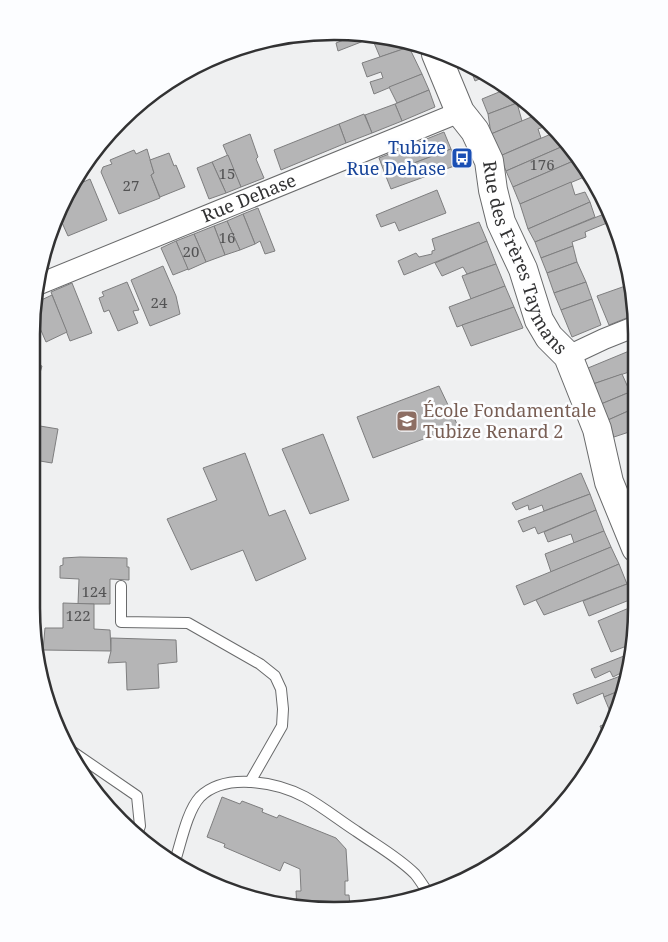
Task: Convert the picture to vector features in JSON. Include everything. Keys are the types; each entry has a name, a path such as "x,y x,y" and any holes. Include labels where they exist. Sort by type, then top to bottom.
{"street":[{"name":"Rue des Frères Taymans","path":"438,59 460,112 475,131 489,161 493,190 501,222 523,269 539,320 549,337 568,356 598,430 609,482 628,528"},
{"name":"Rue Dehase","path":"45,282 460,112"},
{"path":"568,356 628,329"}],"lane":[{"path":"121,586 121,622 188,623 260,664 275,676 281,689 282,726 250,782"},
{"path":"81,757 137,796 139,828"},
{"path":"177,856 194,805 201,797 212,789 223,785 237,781 250,782 271,785 305,797 396,859 415,875 424,888"}],"building":[{"path":"342,40 361,42 338,51 336,43"},
{"path":"374,43 404,49 380,57"},
{"path":"404,49 411,50 422,74 374,94 370,82 383,78 381,72 367,77 362,63"},
{"path":"422,74 429,90 397,103 389,87"},
{"path":"473,75 480,79 475,81"},
{"path":"429,90 435,107 402,121 395,104"},
{"path":"500,92 516,103 488,114 482,99"},
{"path":"516,103 522,121 491,134 488,114"},
{"path":"395,104 402,121 372,133 365,115"},
{"path":"364,114 372,133 346,143 339,124"},
{"path":"532,117 543,127 538,129 541,138 500,156 491,134"},
{"path":"339,124 346,143 281,170 274,150"},
{"path":"444,132 451,149 385,174 379,158"},
{"path":"250,134 258,157 256,159 264,178 241,187 223,145"},
{"path":"550,134 561,147 506,171 500,156"},
{"path":"561,147 572,162 513,187 506,171"},
{"path":"147,149 154,173 151,175 160,198 119,214 101,172 103,167 112,164 110,160 134,150 136,154"},
{"path":"451,149 457,165 391,189 385,174"},
{"path":"169,153 185,187 160,197 151,175 154,173 150,160"},
{"path":"228,155 241,187 226,193 212,162"},
{"path":"212,162 226,193 209,199 197,168"},
{"path":"572,162 583,178 520,204 513,187"},
{"path":"90,179 107,220 68,236 62,222 82,183"},
{"path":"571,182 575,195 585,192 590,202 528,229 520,204"},
{"path":"437,190 446,213 399,231 395,222 381,227 376,215"},
{"path":"590,202 595,217 535,242 528,229"},
{"path":"258,208 275,251 265,254 260,241 255,244 243,214"},
{"path":"243,214 255,244 240,250 227,221"},
{"path":"603,214 607,223 585,232 586,237 572,242 573,246 541,258 535,242"},
{"path":"227,221 240,250 225,255 214,226"},
{"path":"479,222 487,241 404,275 398,261 416,253 419,257 432,254 432,251 435,250 432,239"},
{"path":"214,226 225,255 206,262 194,234"},
{"path":"194,234 206,262 188,270 176,241"},
{"path":"176,241 188,269 173,275 161,248"},
{"path":"487,241 496,264 467,274 463,267 442,276 435,263"},
{"path":"573,246 577,262 547,273 541,258"},
{"path":"577,262 586,282 554,293 547,273"},
{"path":"496,264 505,286 471,299 462,276"},
{"path":"163,266 176,296 180,314 150,326 131,280"},
{"path":"127,282 139,310 133,311 138,323 118,331 109,310 104,312 99,298 104,296 102,292"},
{"path":"586,282 592,299 561,310 554,293"},
{"path":"72,283 92,333 70,341 51,292"},
{"path":"505,286 514,307 457,327 449,307"},
{"path":"624,287 627,318 609,325 597,296"},
{"path":"52,295 67,332 46,342 40,329 43,299"},
{"path":"592,299 601,325 572,337 561,310"},
{"path":"514,307 523,328 471,346 462,325"},
{"path":"628,351 628,372 593,384 588,368"},
{"path":"622,374 628,388 628,393 601,404 593,384"},
{"name":"École Fondamentale Tubize Renard 2","path":"439,386 458,426 373,458 357,417"},
{"path":"628,393 628,411 608,420 601,404"},
{"path":"628,411 628,432 614,437 608,420"},
{"path":"40,426 58,429 52,463 40,461"},
{"path":"323,434 349,500 310,514 282,449"},
{"path":"245,453 269,516 285,510 306,559 256,581 243,550 191,570 167,519 217,500 203,468"},
{"path":"581,473 590,494 544,511 542,505 529,510 528,505 516,510 512,503"},
{"path":"590,494 596,510 538,534 535,527 523,532 518,521"},
{"path":"596,510 604,531 574,543 571,534 548,542 544,532"},
{"path":"604,531 611,547 551,572 545,554"},
{"path":"611,547 619,564 524,605 516,586"},
{"path":"63,558 127,558 129,580 110,579 110,604 78,604 79,579 60,578 60,566 63,565"},
{"path":"619,564 627,584 544,615 536,600"},
{"path":"627,584 628,601 589,616 583,601"},
{"path":"63,603 94,604 94,629 110,630 111,651 44,650 45,628 63,628"},
{"path":"628,608 625,647 611,652 598,621"},
{"path":"111,638 176,640 177,662 158,664 159,688 127,690 126,662 108,663 111,651"},
{"path":"623,656 620,673 613,677 610,671 595,678 591,669"},
{"path":"620,676 615,692 604,697 603,693 577,704 573,694"},
{"path":"615,692 610,710 604,697"},
{"path":"222,797 240,804 242,801 263,809 262,812 277,818 279,815 336,838 346,849 348,881 345,881 345,895 349,895 350,901 296,899 296,891 301,891 300,869 284,862 280,871 224,847 225,844 207,837"}],"place":[{"name":"Tubize Rue Dehase","path":"462,158"},
{"name":"École Fondamentale Tubize Renard 2","path":"407,421"}]}
